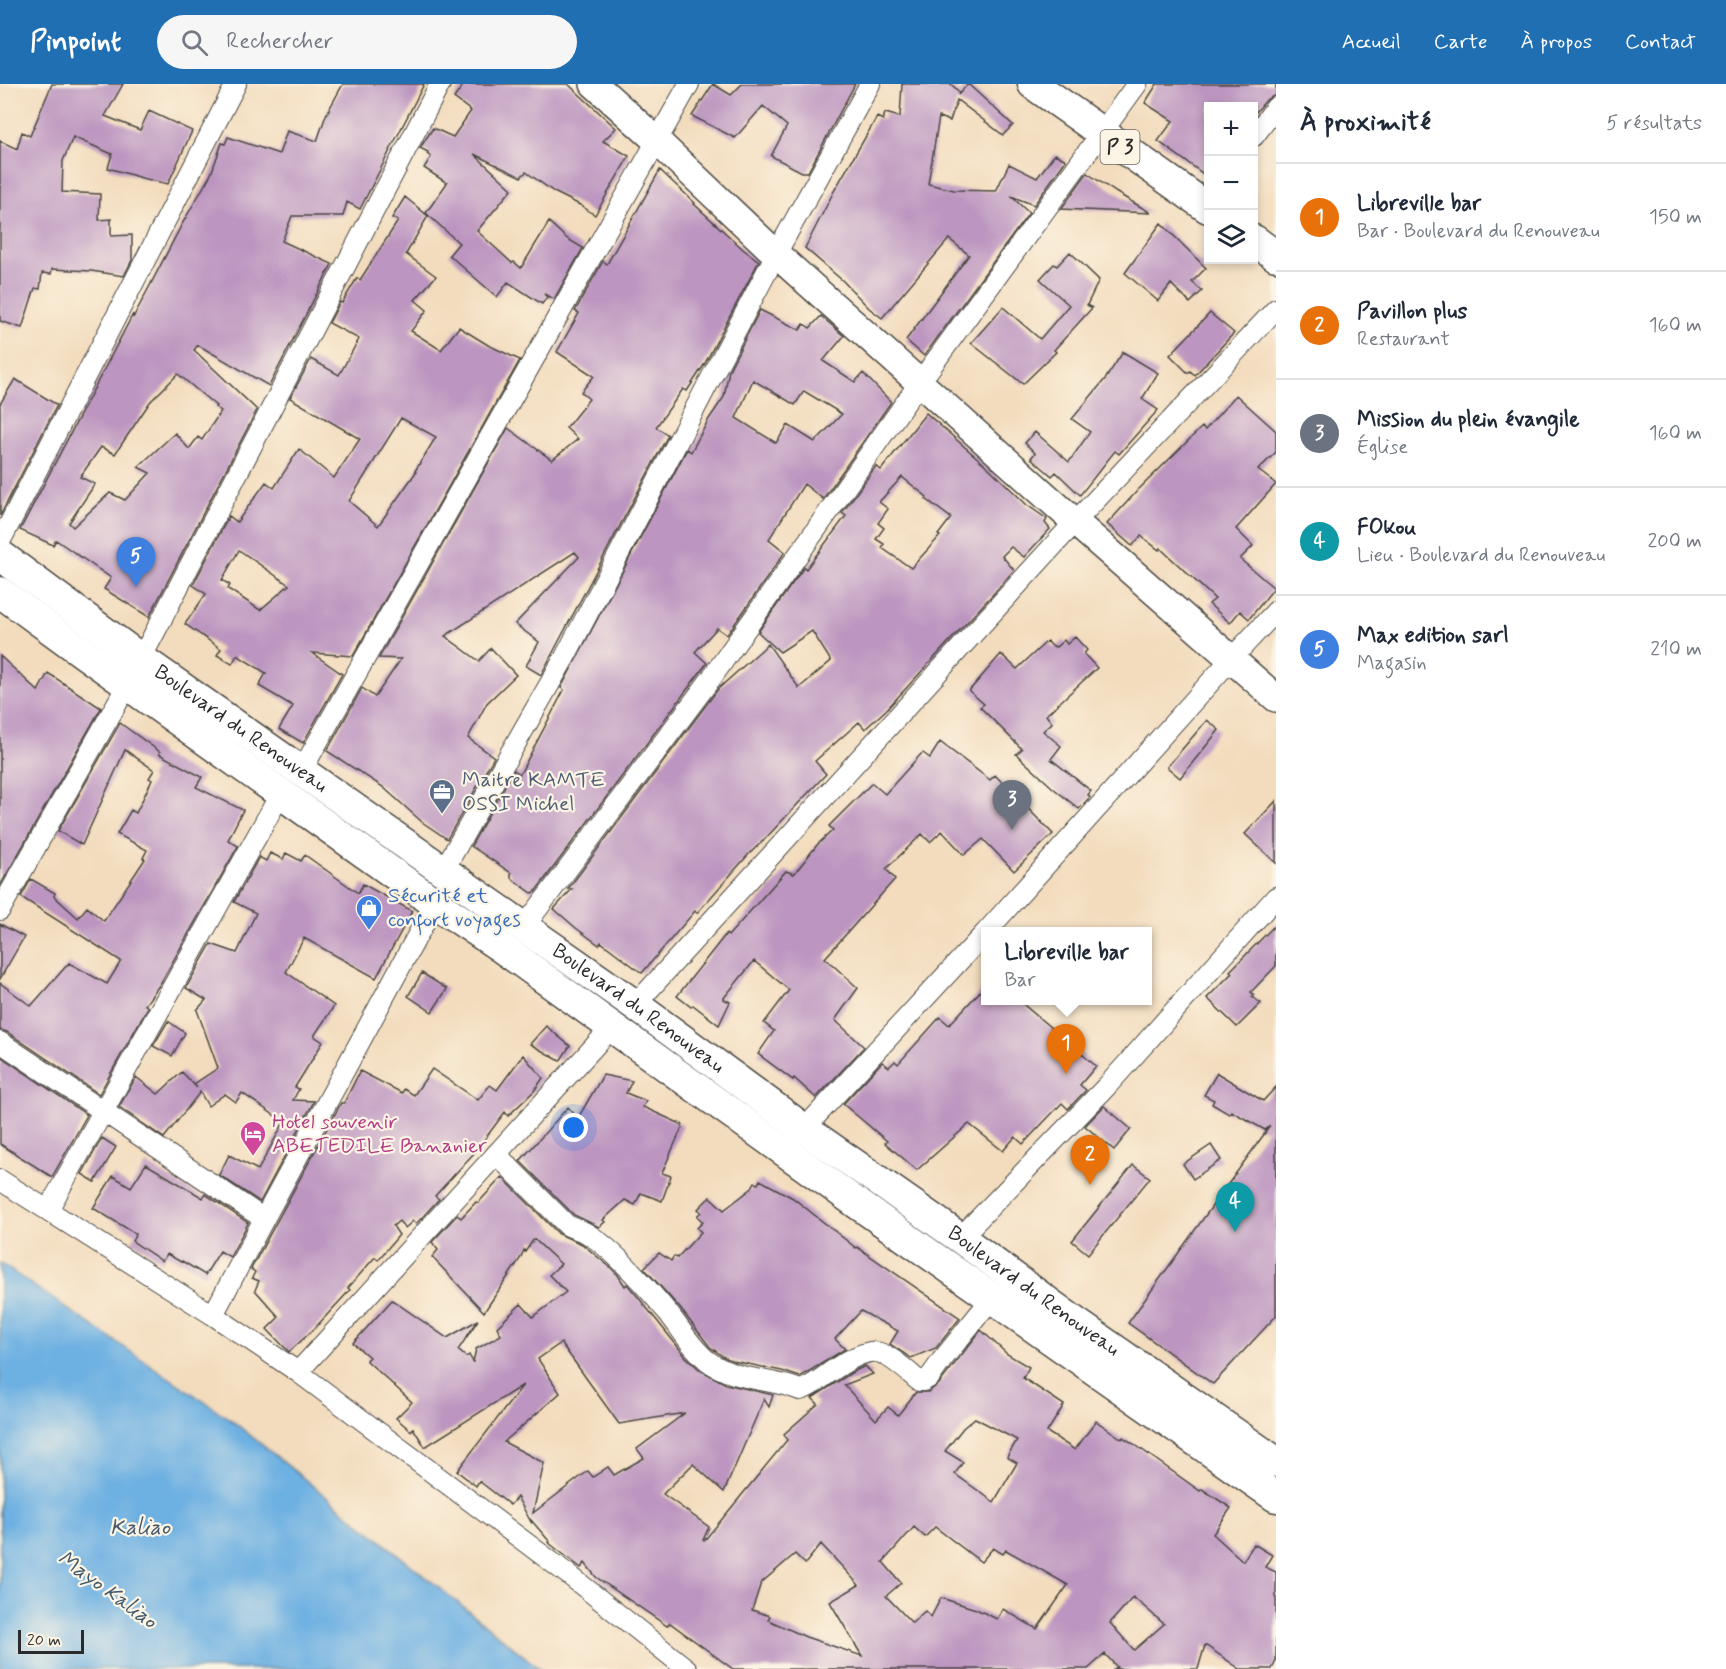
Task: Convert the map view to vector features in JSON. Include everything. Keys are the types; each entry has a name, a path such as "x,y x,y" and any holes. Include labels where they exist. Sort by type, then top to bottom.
{"main road":[{"path":"594,84 776,254 1075,522 1276,698"},
{"name":"P 3","path":"1038,85 1101,134 1204,201"},
{"path":"1258,243 1276,256"},
{"name":"Boulevard du Renouveau","path":"0,555 134,672 281,793 502,948 858,1204 1276,1497"},
{"name":"Boulevard du Renouveau","path":"0,592 302,770 635,1005 804,1129 1084,1328 1276,1462"}],"street":[{"path":"0,542 236,84"},
{"path":"0,910 134,672 440,84"},
{"path":"302,770 688,84"},
{"path":"442,871 565,657 776,254 870,84"},
{"path":"524,927 710,680 920,382 1137,84"},
{"path":"1258,131 1276,106"},
{"path":"635,1005 1075,522 1276,309"},
{"path":"990,927 1276,611"},
{"path":"48,1210 281,793"},
{"path":"960,1238 1107,1086 1276,897"},
{"path":"213,1315 435,903"},
{"path":"804,1129 981,937"},
{"path":"298,1372 612,1027"},
{"path":"0,1042 264,1219"},
{"path":"496,1154 567,1225 586,1233 609,1250 664,1307 708,1361 742,1376 787,1385 800,1390 809,1387 841,1364 862,1354 875,1352 886,1356 919,1381 923,1381 930,1377 992,1298"},
{"path":"0,1180 213,1315 298,1372 569,1575 687,1669"}],"water":[{"name":"Kaliao","path":"0,1263 230,1419 540,1669 0,1669"}],"building":[{"path":"52,84 123,84 105,116 140,130 149,111 192,131 168,184 108,168 112,154 73,137 63,161 62,192 100,194 99,220 111,219 111,236 132,235 132,260 124,276 52,269 51,274 42,273 40,289 35,288 22,328 0,321 0,141 17,149 22,132 30,136"},
{"path":"343,84 424,84 360,209 347,202 343,216 292,216 282,241 332,264 269,386 198,345 194,350 257,410 149,617 104,589 111,578 56,540 53,545 20,530 133,314 133,318 211,174 222,143 225,144 228,137 279,154 287,131 317,141 326,115","holes":["178,374 221,411 202,440 198,437 189,449 175,433 138,467 150,473 125,500 110,493 73,527 69,523 95,484 80,477 101,447 115,454 150,402"]},
{"path":"464,84 568,84 616,128 603,141 629,156 595,215 554,192 526,172 521,177 474,154 512,189 477,231 512,263 514,262 521,268 549,222 566,238 583,248 554,299 544,294 547,297 542,304 508,282 497,297 449,255 459,243 426,213 447,183 424,168 431,157 427,154 428,152 420,148 433,128 453,137 471,111 454,98"},
{"path":"713,84 731,95 742,84 855,84 808,172 802,172 771,156 787,126 763,106 735,138 692,116"},
{"path":"902,84 951,84 959,92 958,95 968,84 1013,125 1003,135 957,100 950,121 939,117 928,184 954,190 996,191 1009,164 1037,178 1055,154 1066,160 1034,205 1011,196 1029,213 924,356 906,340 969,255 949,239 882,318 805,248 834,191 877,117 883,120 885,113 900,117"},
{"path":"1157,84 1276,84 1276,95 1267,99 1258,110 1258,102 1204,102 1204,174 1158,141 1173,121 1145,103"},
{"path":"660,170 744,250 759,261 704,365 687,391 683,389 656,427 668,435 541,675 526,666 539,642 515,624 579,557 575,552 445,636 479,661 491,648 516,675 487,703 468,738 494,757 447,839 422,822 383,787 327,751 362,688 375,697 401,659 379,658 508,428 552,460 578,439 566,428 589,399 581,392 594,376 557,352 579,313 575,311 603,261 607,264"},
{"path":"1087,173 1117,193 1151,213 1061,209"},
{"path":"405,197 428,216 406,254 436,276 415,300 427,310 411,331 441,350 459,327 488,345 520,360 353,656 312,653 342,674 303,743 279,729 293,706 259,686 266,673 237,655 232,664 217,655 221,649 185,624 206,594 193,585 229,516 237,522 266,482 274,488 299,449 334,478 360,439 290,398 311,359 339,375 359,339 329,323 340,302 342,303 357,278 360,280 398,221 392,218","holes":["401,418 436,437 416,472 378,526 349,501","239,550 289,585 260,610 228,589 230,585 222,580"]},
{"path":"1161,223 1206,268 1192,282 1202,291 1190,303 1171,284 1158,301 1125,273"},
{"path":"1070,252 1099,280 1087,305 1092,308 1054,350 1056,352 1023,384 971,343 1003,307 1040,339 1069,305 1040,279"},
{"path":"760,310 800,330 804,324 810,328 821,316 844,336 823,361 855,382 863,373 891,402 823,499 804,484 769,539 785,552 727,635 717,628 695,652 707,663 532,893 511,878 511,873 471,846 514,770 520,774 564,690 561,688 687,449 691,452 724,397 729,370","holes":["753,380 795,405 804,391 842,414 815,442 788,425 776,443 736,418"]},
{"path":"1210,313 1234,333 1195,375 1190,371 1188,373 1170,355"},
{"path":"1123,352 1158,373 1142,399 1158,410 1119,454 1115,451 1080,495 1056,472 1052,476 1031,458 1035,453 1025,443 1035,432 1069,462 1090,432 1072,419 1106,378"},
{"path":"15,379 57,405 0,516 0,404"},
{"path":"1236,395 1276,431 1276,452 1258,470 1276,484 1236,529 1253,546 1240,559 1274,588 1249,619 1240,611 1230,623 1209,604 1215,599 1160,548 1159,550 1141,536 1132,546 1107,524 1202,427 1205,430"},
{"path":"926,413 1027,505 1047,519 1045,523 1050,529 1024,557 1011,547 1002,556 1014,570 886,710 865,729 859,722 815,761 826,774 748,855 697,913 695,911 642,973 601,942 599,945 554,909 572,889 568,889 718,689 768,644 799,688 831,661 812,631 780,652 758,632 804,567 806,569 846,516 842,513 876,466 881,470","holes":["902,477 927,497 926,499 951,518 938,535 940,536 911,568 882,548 884,544 876,539 884,528 878,523 888,509 879,502"]},
{"path":"1075,637 1087,650 1084,654 1097,668 1046,715 1052,723 1043,731 1061,746 1051,759 1091,791 1088,795 1090,797 1079,809 1016,754 1022,749 980,707 984,704 969,691 1001,654 1017,669 1047,641 1056,647 1064,640 1067,644"},
{"path":"0,656 38,691 48,673 101,708 0,886"},
{"path":"1207,720 1219,730 1180,778 1167,767"},
{"path":"120,723 160,752 159,754 202,777 196,787 243,810 228,840 238,846 160,984 145,1005 148,1007 99,1094 7,1032 0,1030 0,983 31,1006 69,963 107,984 121,961 21,897 31,879 55,893 54,896 78,918 87,907 104,921 145,859 143,858 147,850 117,834 131,810 136,813 152,780 149,778 154,770 125,750 82,845 58,831"},
{"path":"940,742 990,780 995,775 1053,834 1014,871 983,839 964,855 942,831 930,842 922,834 886,869 895,879 825,958 858,988 835,1020 864,1047 816,1098 794,1078 793,1080 758,1054 774,1031 764,1023 789,990 754,961 723,999 730,1002 719,1025 677,996 726,934 728,936 786,871 794,874 817,845 833,830 829,826 872,783 885,794 921,754 930,758"},
{"path":"1276,801 1276,863 1245,834"},
{"path":"270,853 283,859 286,853 301,861 305,855 358,893 363,884 412,911 376,978 304,938 286,972 334,1006 314,1036 323,1042 295,1087 299,1089 293,1100 314,1101 260,1202 219,1175 229,1155 258,1170 284,1122 242,1093 236,1102 225,1094 208,1106 200,1092 164,1138 119,1107 136,1077 158,1094 182,1072 197,1088 194,1084 218,1068 197,1010 206,1000 186,988 211,944 237,953 256,913 234,902 259,857 266,861"},
{"path":"0,924 24,937 0,979"},
{"path":"1276,924 1276,966 1251,992 1254,995 1252,997 1261,1003 1237,1027 1207,998"},
{"path":"422,973 447,989 432,1012 408,996"},
{"path":"981,990 981,1005 1024,1005 1096,1066 1080,1085 1086,1090 1068,1109 1062,1103 1023,1144 1015,1137 1003,1151 969,1124 917,1170 843,1104 882,1062 889,1067 895,1061 898,1064 940,1017 949,1025"},
{"path":"168,1021 185,1033 172,1056 153,1046"},
{"path":"546,1026 570,1046 560,1061 530,1044"},
{"path":"523,1055 543,1078 534,1091 508,1116 505,1112 475,1152 435,1196 439,1199 416,1224 413,1221 405,1228 399,1221 393,1226 399,1235 378,1260 375,1257 348,1288 350,1290 314,1329 289,1352 267,1329 279,1317 255,1290 259,1281 252,1278 255,1272 251,1269 360,1071 402,1093 404,1089 414,1095 432,1069 478,1100 490,1085 497,1090"},
{"path":"0,1056 87,1115 52,1177 0,1144"},
{"path":"1217,1073 1263,1101 1276,1087 1276,1316 1213,1384 1128,1323 1270,1126 1265,1130 1231,1111 1229,1114 1212,1104 1214,1100 1204,1095"},
{"path":"603,1075 632,1081 626,1093 646,1101 643,1107 683,1125 662,1173 671,1176 662,1201 641,1193 635,1205 625,1200 603,1220 605,1222 599,1227 574,1215 520,1161 568,1107 578,1118"},
{"path":"1104,1106 1131,1129 1114,1150 1085,1126"},
{"path":"102,1138 116,1147 95,1182 82,1174"},
{"path":"1211,1145 1221,1160 1193,1179 1183,1164"},
{"path":"146,1164 203,1198 205,1194 248,1223 230,1257 220,1251 205,1275 167,1254 162,1261 132,1241 136,1234 93,1208 113,1176 131,1187"},
{"path":"1133,1165 1150,1178 1088,1254 1072,1241"},
{"path":"502,1177 559,1234 582,1244 610,1267 625,1286 627,1284 638,1297 686,1357 700,1370 726,1384 773,1395 769,1407 764,1399 724,1492 693,1464 663,1494 709,1527 704,1541 787,1440 784,1434 818,1404 812,1398 865,1366 873,1374 844,1385 876,1420 888,1407 898,1415 916,1392 928,1392 939,1384 981,1330 1007,1354 1029,1367 1023,1378 1064,1405 1047,1432 1075,1450 1096,1421 1122,1439 1123,1437 1134,1444 1200,1491 1202,1489 1231,1508 1213,1534 1243,1561 1254,1544 1272,1555 1265,1567 1276,1572 1276,1661 1272,1669 1240,1669 1205,1645 1198,1669 1114,1669 1117,1667 1105,1654 1088,1669 733,1669 670,1623 667,1626 596,1577 585,1563 581,1568 549,1543 531,1520 531,1522 517,1497 510,1505 479,1481 476,1486 457,1471 523,1385 425,1447 413,1428 411,1431 396,1418 412,1402 366,1360 369,1357 353,1343 392,1300 447,1338 478,1320 458,1350 466,1357 469,1355 473,1362 476,1349 501,1335 497,1327 521,1304 533,1317 566,1292 549,1275 561,1264 534,1239 525,1252 524,1250 484,1312 432,1257 438,1250 432,1242 457,1215 461,1218 476,1202 478,1203","holes":["561,1343 619,1424 685,1413 637,1449 644,1458 614,1475 608,1467 593,1477 588,1471 533,1513 544,1463 504,1442 560,1393 538,1359","975,1418 1017,1440 1007,1457 1017,1463 994,1502 955,1474 963,1462 945,1451 963,1428","914,1527 925,1537 935,1527 981,1562 993,1548 1003,1554 1006,1550 1068,1585 1037,1629 1003,1609 997,1619 976,1609 941,1598 931,1617 925,1611 912,1623 886,1596 901,1583 883,1562","821,1544 859,1585 830,1602 862,1656 806,1637 768,1620 770,1616 752,1610 761,1583 795,1554 805,1564","1133,1597 1164,1624 1134,1650 1110,1623"]},
{"path":"760,1180 793,1198 856,1248 960,1318 936,1348 911,1358 890,1344 898,1331 861,1311 835,1339 845,1349 800,1377 733,1361 710,1347 679,1307 644,1268 659,1253 671,1261 674,1256 677,1258 701,1232 697,1228 703,1222 697,1216 701,1212 698,1209 710,1197 724,1210"}],"place":[{"name":"Max edition sarl","path":"136,587"},
{"name":"Maitre KAMTE OSSI Michel","path":"442,815"},
{"name":"Mission du plein évangile","path":"1012,830"},
{"name":"Sécurité et confort voyages","path":"369,931"},
{"name":"Libreville bar","path":"1066,1074"},
{"name":"Hotel souvenir ABETEDILE Bananier","path":"253,1157"},
{"name":"Pavillon plus","path":"1090,1185"},
{"name":"FOkou","path":"1235,1232"}],"water label":[{"name":"Mayo Kaliao","path":"107,1590"}]}
